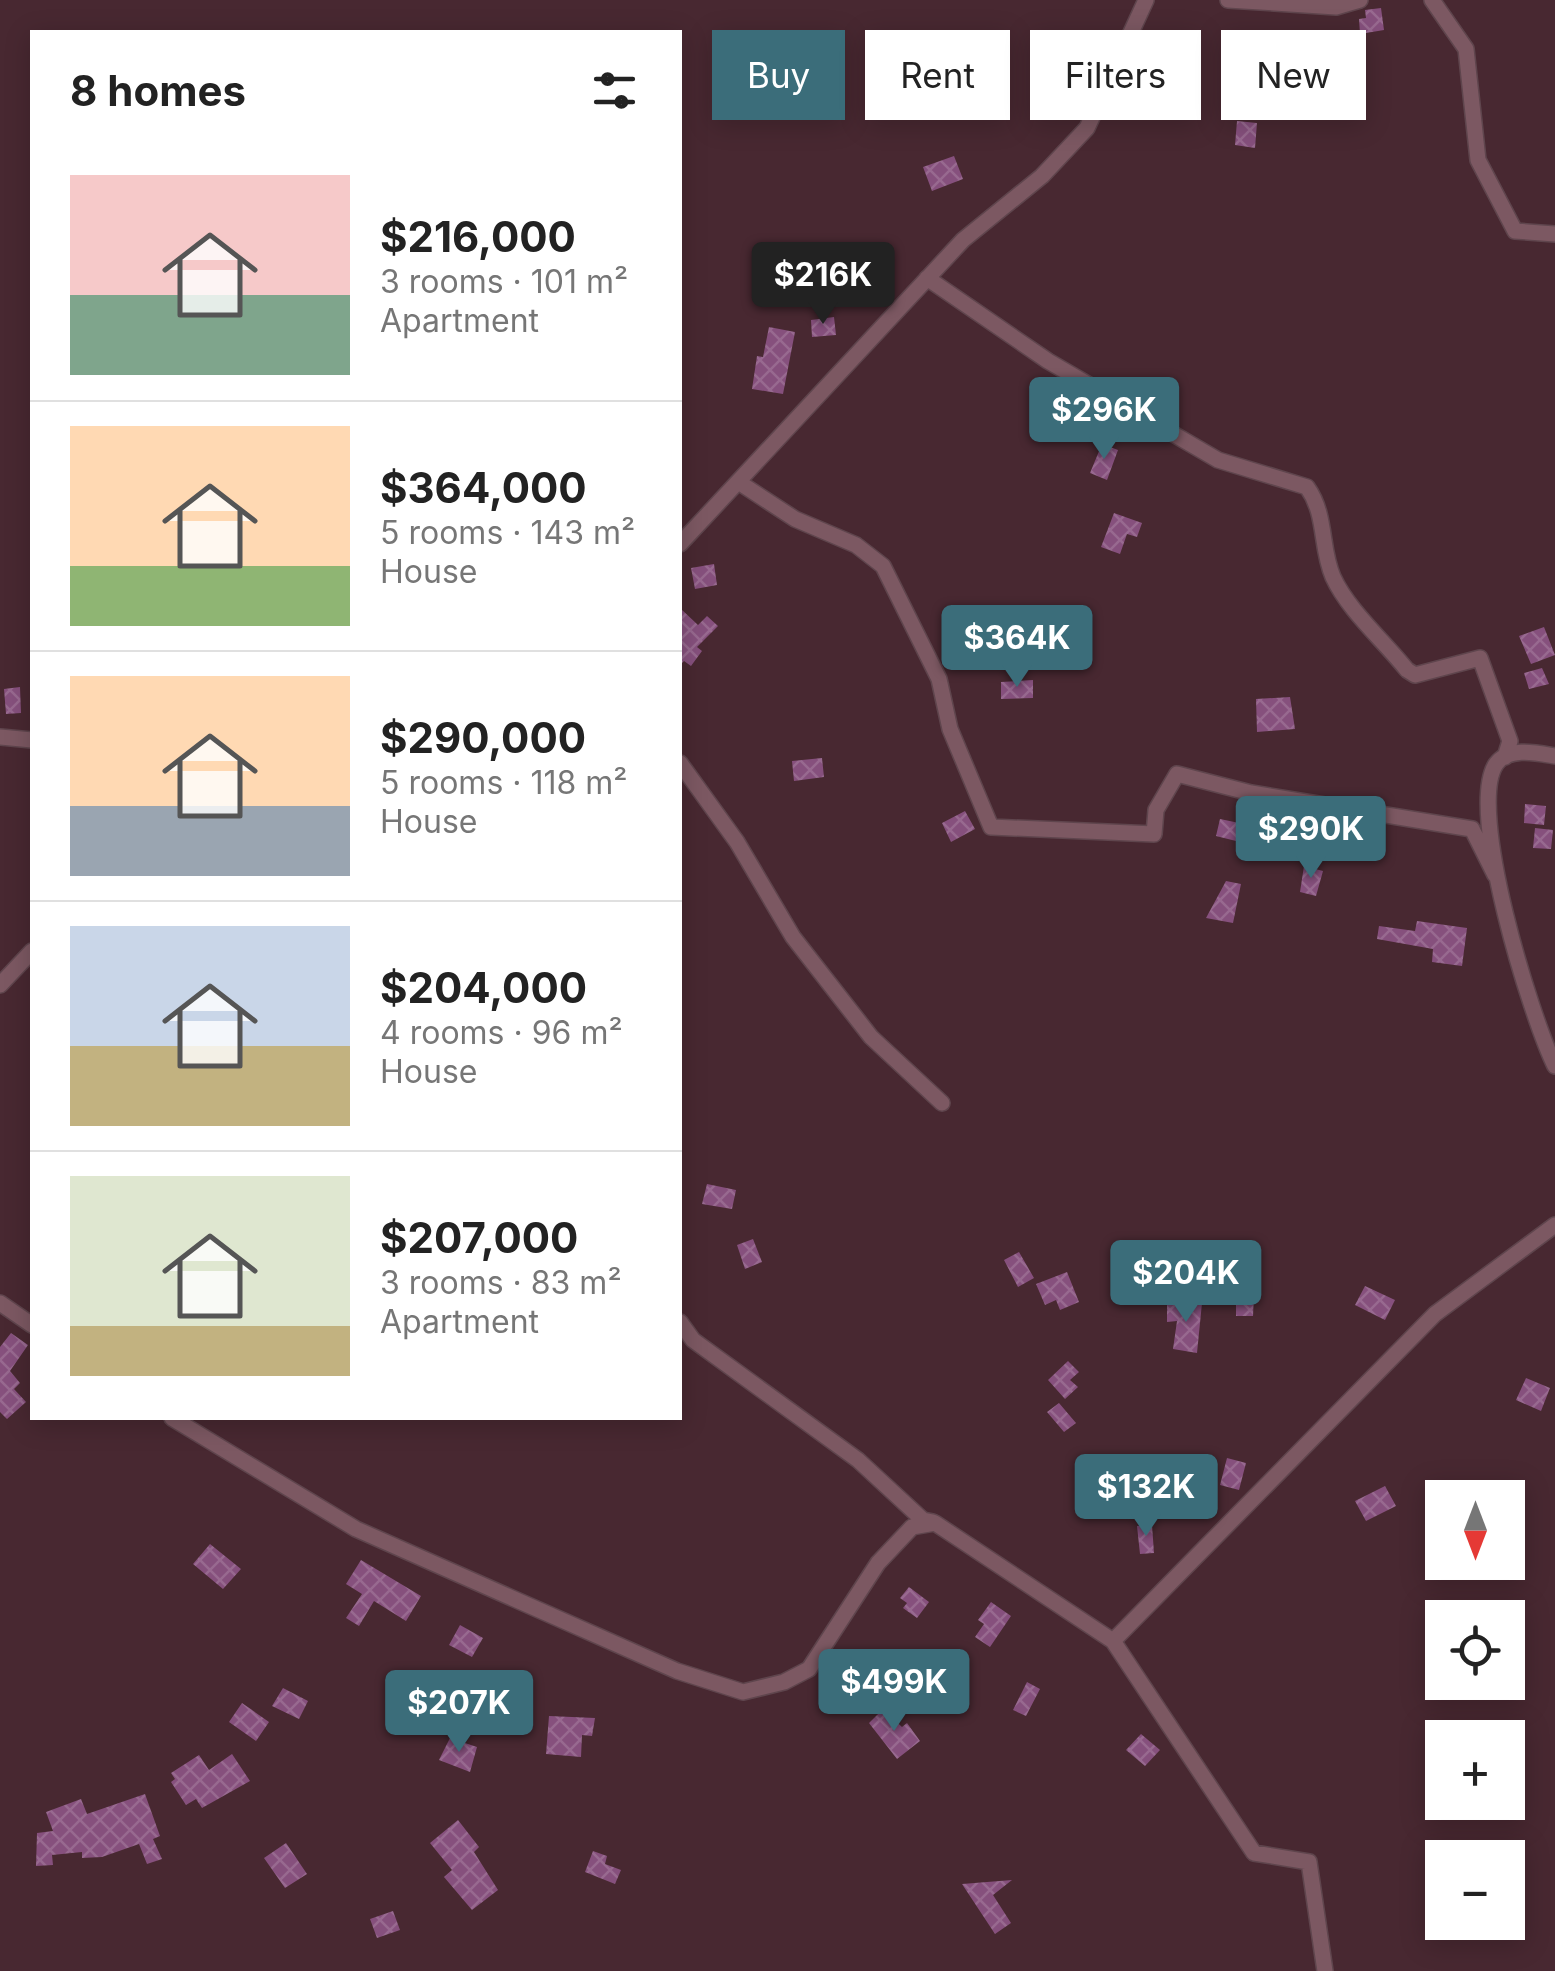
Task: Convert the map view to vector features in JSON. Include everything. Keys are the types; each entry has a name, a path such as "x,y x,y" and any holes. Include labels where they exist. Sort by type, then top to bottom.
{"street":[{"path":"682,542 963,240 1042,176 1086,128 1146,0"},
{"path":"1228,0 1336,7 1360,0"},
{"path":"1432,0 1466,48 1478,160 1515,231 1555,234"},
{"path":"927,278 1048,361 1218,460 1307,488 1321,514 1328,564 1336,583 1407,670 1415,674 1480,658 1510,741 1504,757 1495,766 1491,789 1495,875 1518,966 1555,1066"},
{"path":"740,483 795,519 856,545 883,566 939,679 950,730 991,826 1154,834 1156,810 1178,774 1251,793 1472,829 1495,875"},
{"path":"0,737 30,740"},
{"path":"1504,757 1527,752 1555,756"},
{"path":"682,767 737,842 793,937 872,1037 942,1103"},
{"path":"0,984 30,953"},
{"path":"1114,1641 1435,1314 1555,1225"},
{"path":"0,1303 30,1324"},
{"path":"682,1325 692,1340 858,1460 924,1520 936,1523 1114,1641 1254,1853 1309,1862 1325,1971"},
{"path":"175,1420 356,1529 677,1671 743,1692 784,1682 809,1669 878,1563 912,1528 936,1523"}],"building":[{"path":"1381,8 1384,30 1360,30 1359,19 1366,18 1365,10"},
{"path":"1237,121 1257,123 1255,148 1235,145"},
{"path":"954,156 963,179 932,191 923,167"},
{"path":"834,317 836,335 812,337 811,320"},
{"path":"769,327 795,332 783,394 752,389 757,356 763,357"},
{"path":"1102,444 1118,450 1107,480 1090,473"},
{"path":"1114,513 1142,523 1137,537 1127,534 1120,554 1101,547"},
{"path":"714,564 717,585 695,589 691,568"},
{"path":"682,610 698,625 707,616 718,626 697,647 702,651 691,666 684,661"},
{"path":"1544,627 1555,655 1531,664 1519,636"},
{"path":"1542,668 1549,684 1529,689 1524,673"},
{"path":"1033,680 1033,698 1001,699 1001,682"},
{"path":"20,687 21,713 6,714 4,689"},
{"path":"1290,697 1295,729 1257,732 1256,699"},
{"path":"822,758 824,777 794,781 792,761"},
{"path":"1525,804 1546,806 1544,825 1524,823"},
{"path":"965,811 975,829 951,842 942,823"},
{"path":"1220,819 1244,824 1240,842 1216,836"},
{"path":"1535,828 1553,830 1551,849 1533,848"},
{"path":"1304,866 1323,871 1316,896 1300,892"},
{"path":"1226,881 1241,884 1233,923 1206,918"},
{"path":"1417,921 1467,928 1462,966 1432,962 1433,949 1377,939 1379,926 1415,931"},
{"path":"707,1184 736,1190 732,1209 702,1204"},
{"path":"753,1239 762,1262 745,1269 737,1245"},
{"path":"1019,1252 1034,1278 1018,1287 1004,1260"},
{"path":"1067,1272 1079,1302 1060,1310 1056,1300 1045,1305 1036,1284"},
{"path":"1365,1286 1395,1300 1385,1320 1355,1305"},
{"path":"1236,1294 1254,1295 1253,1316 1236,1316"},
{"path":"1202,1303 1197,1353 1173,1349 1177,1321 1167,1322 1167,1304"},
{"path":"11,1333 28,1345 10,1371 20,1383 14,1389 26,1402 7,1419 0,1412 0,1347"},
{"path":"1068,1361 1079,1372 1070,1380 1078,1387 1065,1399 1048,1380"},
{"path":"1526,1378 1550,1388 1541,1411 1516,1400"},
{"path":"1059,1403 1076,1423 1064,1432 1047,1412"},
{"path":"1227,1458 1246,1463 1239,1490 1220,1485"},
{"path":"1385,1486 1396,1506 1366,1521 1355,1501"},
{"path":"1152,1525 1154,1553 1140,1554 1137,1526"},
{"path":"210,1544 241,1569 223,1589 193,1564"},
{"path":"361,1560 421,1596 406,1621 374,1601 359,1626 346,1618 362,1594 346,1584"},
{"path":"909,1587 929,1602 917,1618 903,1608 907,1603 900,1598"},
{"path":"991,1602 1011,1616 990,1647 975,1637 984,1624 978,1620"},
{"path":"460,1625 483,1638 472,1657 449,1645"},
{"path":"1027,1682 1040,1689 1026,1716 1013,1710"},
{"path":"283,1688 308,1701 299,1719 272,1706"},
{"path":"242,1703 269,1722 256,1741 229,1722"},
{"path":"883,1709 902,1727 907,1723 920,1741 897,1759 869,1723"},
{"path":"549,1716 595,1718 592,1736 582,1735 581,1757 546,1754"},
{"path":"1141,1734 1160,1750 1145,1766 1126,1750"},
{"path":"450,1738 477,1747 470,1772 439,1760"},
{"path":"232,1754 250,1781 202,1808 196,1799 186,1805 171,1782 175,1779 171,1773 199,1755 209,1770"},
{"path":"145,1794 160,1836 153,1839 162,1859 147,1864 139,1844 102,1857 82,1858 82,1852 52,1855 53,1865 36,1866 37,1833 53,1831 46,1812 81,1799 87,1814"},
{"path":"458,1820 479,1847 474,1852 498,1890 472,1910 444,1877 452,1870 430,1843"},
{"path":"286,1843 307,1874 285,1888 264,1858"},
{"path":"593,1851 607,1856 605,1864 621,1870 615,1884 585,1872"},
{"path":"1012,1880 993,1895 1011,1923 995,1934 962,1884"},
{"path":"393,1911 400,1930 377,1938 370,1919"}]}
